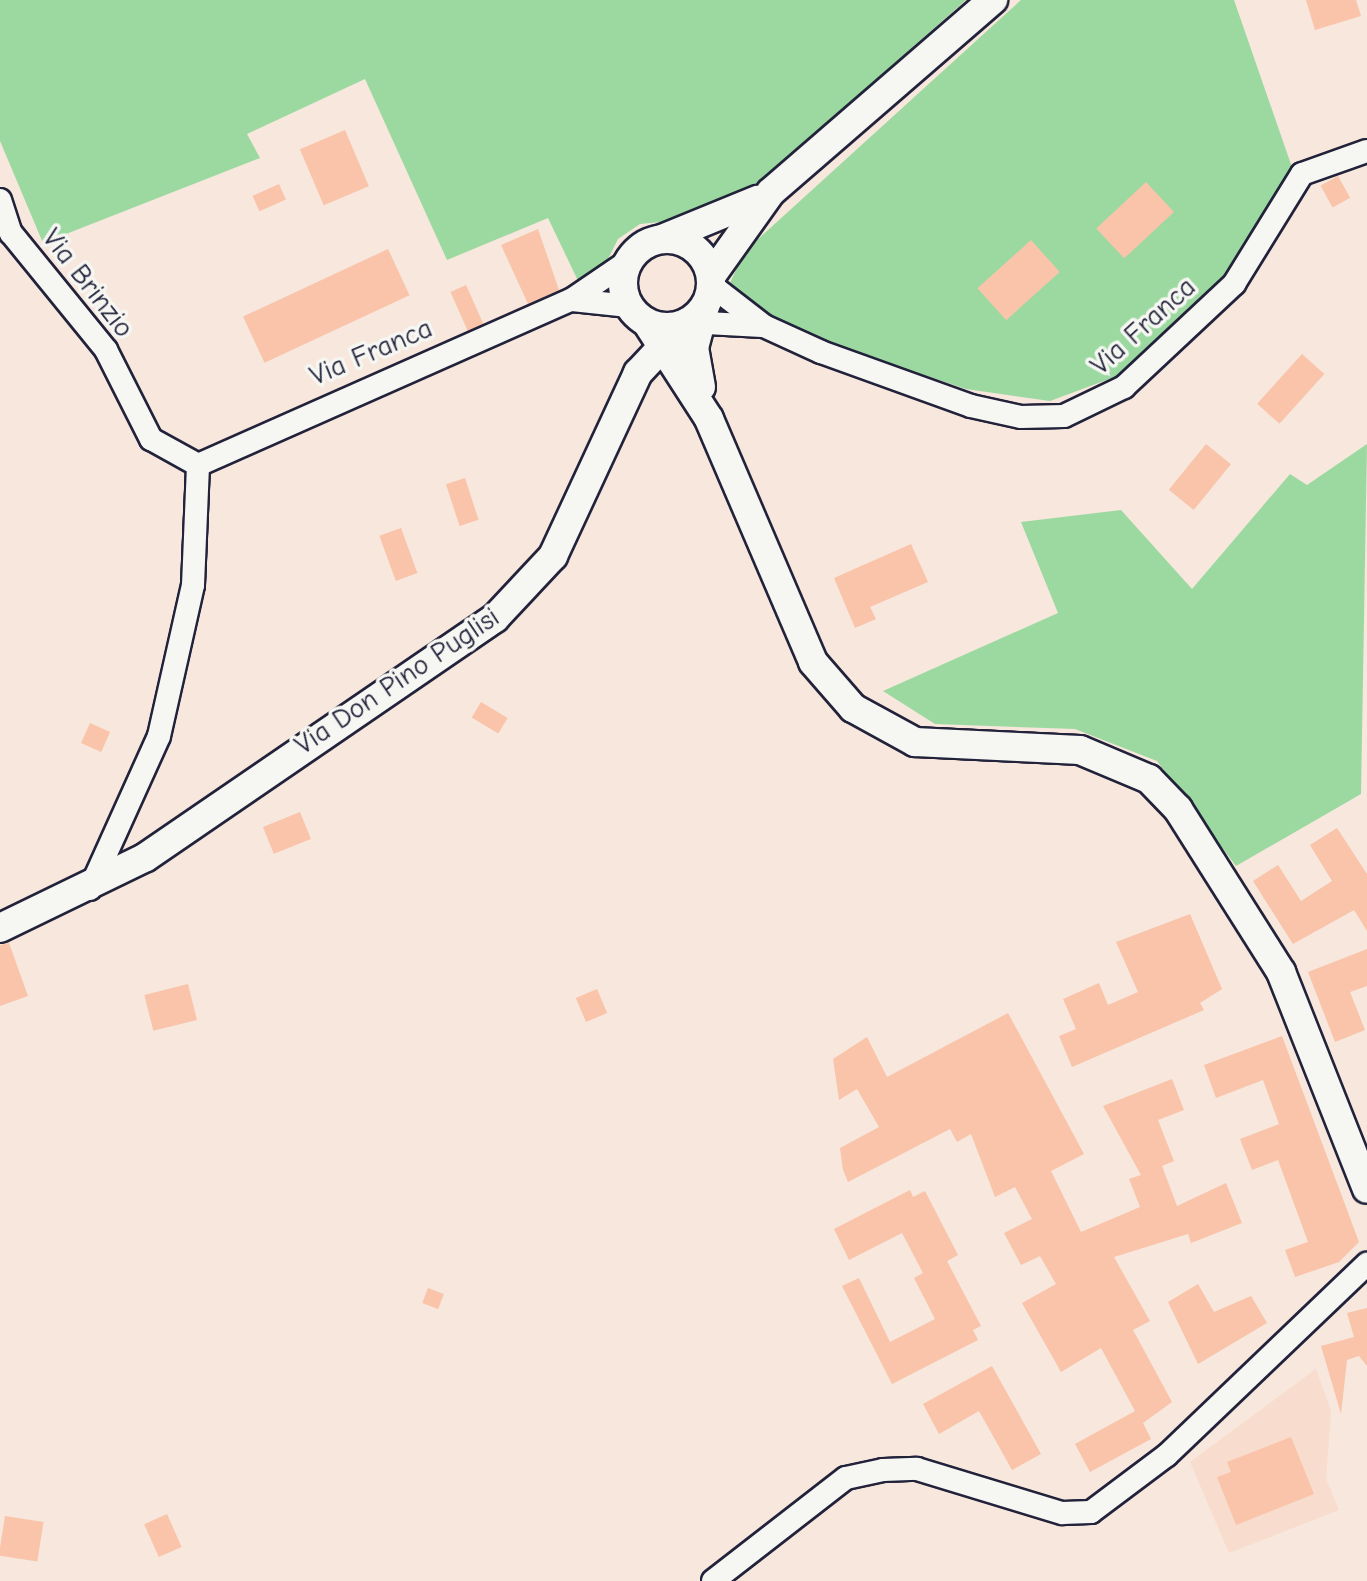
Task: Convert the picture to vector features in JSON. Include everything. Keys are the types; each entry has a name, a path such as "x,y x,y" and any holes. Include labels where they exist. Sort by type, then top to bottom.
{"street":[{"path":"623,400 679,315 771,192 993,0"},
{"name":"Via Franca","path":"764,326 971,406 1021,417 1064,416 1124,387 1234,284 1302,174 1367,151"},
{"path":"764,326 679,315 623,283 630,260 662,239 712,224 771,192"},
{"name":"Via Brinzio","path":"0,200 11,233 106,350 151,439 198,465"},
{"path":"623,400 679,315 699,252 662,239"},
{"name":"Via Franca","path":"198,465 571,300 630,260"},
{"path":"571,300 764,326"},
{"path":"679,315 709,419 813,662 853,708 915,742 1080,750 1149,779 1178,809 1281,972 1367,1189"},
{"name":"Via Don Pino Puglisi","path":"0,928 89,891 495,618 529,586 575,521 623,400"},
{"path":"89,891 159,736 193,585 198,465"},
{"path":"713,1581 846,1478 883,1470 917,1469 1062,1513 1091,1512 1167,1455 1367,1264"}],"shaded area":[{"path":"1316,1369 1331,1411 1326,1479 1339,1510 1229,1553 1190,1462"}],"green space":[{"path":"0,0 966,0 722,216 640,224 618,239 600,275 581,287 548,218 447,260 365,79 247,134 260,158 43,243 0,141"},
{"path":"1021,0 1234,0 1295,176 1231,270 1120,375 1050,401 966,389 768,323 729,285 745,251"},
{"path":"1367,444 1361,794 1236,866 1157,761 1075,729 935,724 883,691 1058,613 1021,522 1121,510 1192,589 1290,474 1307,485"}],"building":[{"path":"1306,0 1356,0 1361,16 1315,30"},
{"path":"345,130 369,186 324,205 300,149"},
{"path":"1338,176 1350,198 1333,208 1321,186"},
{"path":"1146,182 1174,212 1124,258 1096,228"},
{"path":"279,184 286,200 259,211 253,196"},
{"path":"538,229 559,290 528,304 501,245"},
{"path":"1031,240 1060,272 1006,320 977,288"},
{"path":"388,249 410,295 265,363 243,317"},
{"path":"466,285 483,324 468,331 450,292"},
{"path":"1302,354 1324,374 1279,424 1257,404"},
{"path":"1206,444 1231,464 1194,510 1169,490"},
{"path":"465,478 479,520 460,526 446,484"},
{"path":"401,528 417,573 396,581 379,536"},
{"path":"911,544 928,582 870,607 876,619 855,628 834,578"},
{"path":"481,702 508,718 498,733 472,717"},
{"path":"90,723 110,732 101,752 81,743"},
{"path":"300,812 311,839 274,854 263,827"},
{"path":"1337,828 1367,874 1367,931 1354,910 1293,944 1253,881 1278,865 1301,901 1332,881 1310,845"},
{"path":"1190,914 1222,989 1200,1003 1204,1010 1072,1067 1059,1036 1076,1029 1063,999 1099,983 1108,1005 1138,992 1116,942"},
{"path":"9,943 28,996 0,1006 0,945"},
{"path":"1367,949 1367,986 1350,992 1365,1030 1335,1042 1308,972"},
{"path":"188,984 197,1020 153,1031 144,995"},
{"path":"597,989 607,1013 586,1022 576,998"},
{"path":"1008,1013 1084,1154 1051,1171 1081,1232 1140,1207 1129,1179 1141,1175 1103,1106 1172,1079 1184,1110 1158,1120 1174,1161 1162,1166 1177,1206 1226,1183 1242,1223 1191,1243 1188,1234 1114,1257 1150,1321 1133,1330 1172,1402 1143,1423 1151,1439 1090,1472 1075,1444 1135,1411 1101,1348 1061,1372 1022,1303 1056,1284 1040,1256 1021,1265 1004,1233 1032,1219 1015,1187 995,1197 971,1134 957,1142 950,1129 848,1182 843,1170 840,1148 879,1127 857,1089 839,1100 833,1059 867,1037 887,1077"},
{"path":"1282,1036 1359,1242 1339,1262 1295,1277 1285,1250 1308,1242 1278,1160 1252,1170 1240,1139 1279,1124 1263,1080 1216,1098 1204,1065"},
{"path":"910,1190 913,1197 925,1191 958,1255 947,1261 981,1326 973,1330 978,1340 892,1384 842,1286 859,1278 890,1342 935,1319 914,1278 923,1273 902,1233 849,1260 834,1229"},
{"path":"1198,1284 1214,1312 1251,1296 1267,1323 1198,1364 1168,1302"},
{"path":"428,1288 444,1294 438,1309 422,1303"},
{"path":"1367,1308 1367,1366 1359,1356 1347,1360 1341,1414 1321,1346 1354,1337 1347,1313"},
{"path":"992,1366 1041,1454 1012,1470 979,1411 939,1434 923,1404"},
{"path":"1291,1437 1314,1494 1236,1525 1217,1477 1231,1472 1227,1462"},
{"path":"167,1514 182,1547 159,1557 144,1524"},
{"path":"5,1516 44,1522 37,1562 0,1556"}]}
